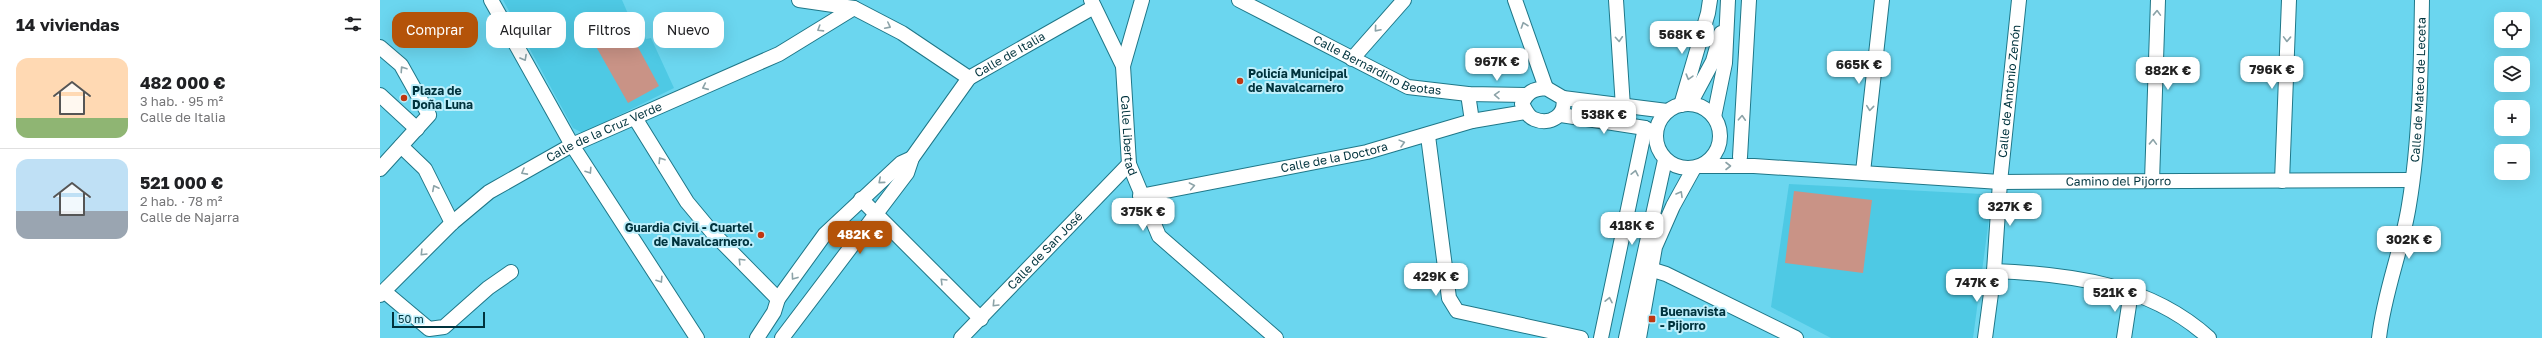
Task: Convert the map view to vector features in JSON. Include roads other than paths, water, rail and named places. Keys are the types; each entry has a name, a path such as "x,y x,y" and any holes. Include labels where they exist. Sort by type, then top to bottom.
{"street":[{"path":"491,0 572,145 697,338"},
{"path":"799,0 854,8 902,33 969,78"},
{"path":"1123,66 1142,0"},
{"name":"Calle Bernardino Beotas","path":"1239,0 1408,87 1468,94 1526,95"},
{"path":"1352,58 1404,0"},
{"path":"1515,0 1546,88"},
{"path":"1616,0 1623,107"},
{"path":"1740,157 1749,0"},
{"path":"1863,172 1882,0"},
{"name":"Calle de Antonio Zenón","path":"1985,338 1994,271 2000,182 2019,0"},
{"path":"2152,182 2158,0"},
{"path":"2282,181 2289,0"},
{"name":"Calle de Mateo de Leceta","path":"2379,338 2382,309 2409,206 2421,58 2422,0"},
{"name":"Calle Libertad","path":"1092,3 1123,66 1129,164 1140,196 1159,236 1276,338"},
{"name":"Calle de Italia","path":"782,338 875,213 907,173 912,158 969,78 1092,3"},
{"path":"1685,104 1709,7 1727,10"},
{"name":"Calle de la Cruz Verde","path":"382,293 452,223 489,192 572,145 779,54 854,8"},
{"path":"1685,104 1713,61 1727,10"},
{"path":"1714,117 1725,63 1727,10"},
{"path":"380,47 401,65 429,115 380,169"},
{"path":"1563,98 1565,106 1561,115 1550,121 1534,119 1526,112 1522,104 1526,95 1535,89 1546,88 1563,98 1623,107 1667,111 1685,104 1703,107 1714,117 1719,127 1719,147 1713,158 1698,167 1670,213 1655,247 1639,338"},
{"path":"1468,94 1472,121"},
{"path":"380,95 417,129"},
{"path":"1601,338 1650,131 1667,111"},
{"name":"Calle de la Doctora","path":"1140,196 1367,152 1428,136 1472,121 1526,112"},
{"path":"1561,115 1650,131"},
{"path":"635,118 687,202 792,325"},
{"path":"1650,131 1657,148 1665,160 1678,168 1698,167"},
{"path":"1428,136 1449,298 1457,311 1581,338"},
{"path":"401,146 425,169 452,223"},
{"name":"Camino del Pijorro","path":"1719,147 1740,157 1754,166"},
{"name":"Calle de Italia","path":"757,338 776,306 826,234 861,199 901,163 912,158"},
{"path":"1626,338 1665,160"},
{"name":"Calle de San José","path":"961,338 1129,164"},
{"name":"Camino del Pijorro","path":"1698,167 1754,166 2000,182 2412,180"},
{"path":"861,199 981,319"},
{"path":"1650,269 1666,274 1796,338"},
{"path":"1994,271 2050,273 2097,282 2131,292 2175,314 2209,338"},
{"path":"382,293 429,329 444,327 488,288 511,272"},
{"path":"2124,338 2131,292"}],"place":[{"name":"Policía Municipal de Navalcarnero","path":"1240,81"},
{"name":"Plaza de Doña Luna","path":"404,98"},
{"name":"Guardia Civil - Cuartel de Navalcarnero.","path":"761,235"},
{"name":"Buenavista - Pijorro","path":"1652,319"}]}
